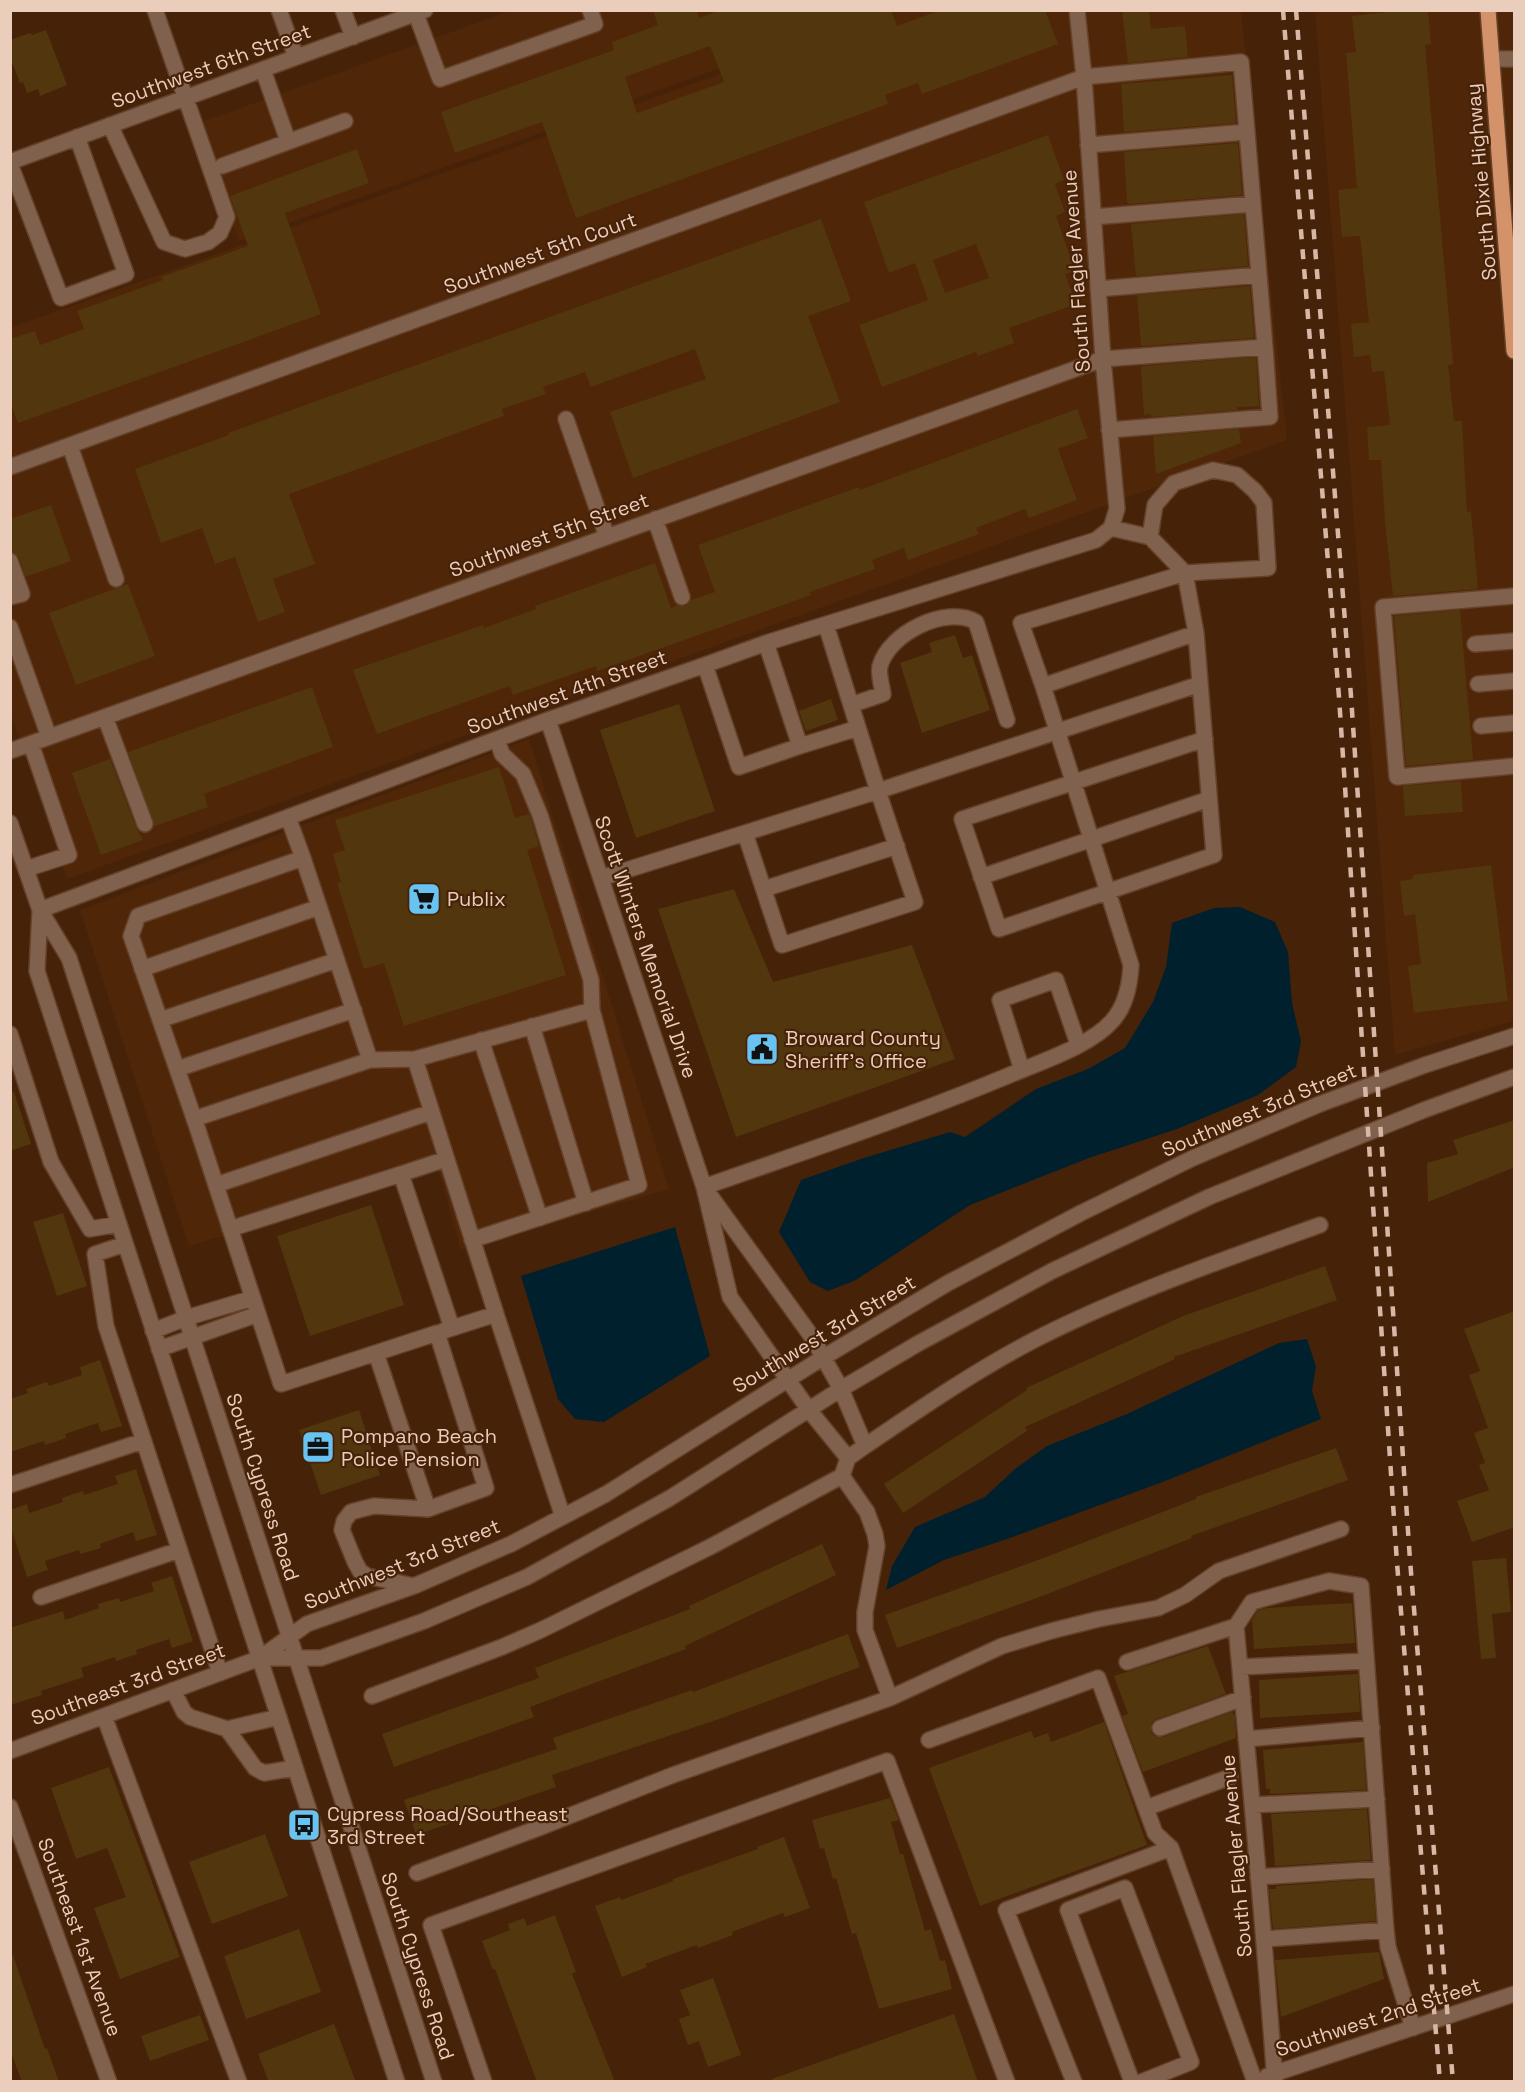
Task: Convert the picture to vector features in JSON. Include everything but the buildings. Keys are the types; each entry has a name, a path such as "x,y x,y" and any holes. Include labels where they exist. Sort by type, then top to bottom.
{"main road":[{"name":"South Dixie Highway","path":"1488,10 1513,298 1515,351"}],"street":[{"path":"111,125 164,242 185,249 208,242 220,233 227,217 155,10"},
{"path":"279,10 296,57"},
{"path":"343,10 353,37"},
{"path":"420,12 440,79 595,24 591,10"},
{"name":"South Flagler Avenue","path":"1077,10 1102,358 1117,509 1111,528"},
{"name":"Southwest 6th Street","path":"10,163 420,12"},
{"path":"1492,59 1515,59"},
{"name":"Southwest 5th Court","path":"10,467 1083,77 1241,62 1247,132"},
{"path":"263,70 288,141"},
{"path":"222,166 345,121"},
{"path":"1088,145 1247,132 1265,347 1270,417 1109,430"},
{"path":"10,163 61,298 126,274 77,137"},
{"path":"1093,217 1253,204"},
{"path":"1098,288 1259,276"},
{"name":"Southwest 5th Street","path":"10,751 1102,358 1265,347"},
{"path":"566,419 607,537"},
{"path":"70,446 117,579"},
{"path":"704,1187 940,1104 1078,1044 1096,1034 1113,1020 1125,1001 1130,982 1131,965 1021,623 1185,573 1268,568 1263,503 1256,491 1237,475 1213,470 1174,483 1155,505 1149,537"},
{"path":"655,519 682,597"},
{"path":"1111,528 1149,537 1185,573 1196,633 1214,855 999,929 962,819 1072,781 1204,740"},
{"name":"Southwest 4th Street","path":"40,910 548,720 766,644 1096,540 1111,528"},
{"path":"10,561 22,594 10,597"},
{"path":"1515,596 1383,607 1397,777 1515,766"},
{"path":"851,705 883,694 880,668 894,642 907,632 923,624 951,616 966,617 976,622 1007,720"},
{"path":"745,833 782,945 915,902 826,625"},
{"path":"10,627 49,737"},
{"path":"1042,686 1196,633"},
{"path":"1475,644 1515,641"},
{"path":"766,644 800,746"},
{"path":"705,665 739,767 858,728"},
{"path":"1478,684 1515,681"},
{"path":"601,878 878,791 1200,684"},
{"path":"105,717 145,824"},
{"name":"Scott Winters Memorial Drive","path":"548,720 704,1187 730,1297 809,1410 848,1458"},
{"path":"1480,726 1515,723"},
{"path":"472,1240 639,1185 592,1010 591,980 540,814 523,774 502,754 496,739"},
{"path":"26,869 69,855 31,744"},
{"path":"981,877 1209,799"},
{"path":"288,818 370,1060"},
{"name":"South Cypress Road","path":"10,823 40,910 69,958 434,2082"},
{"path":"764,889 897,846"},
{"path":"303,858 138,916 130,936 194,1119 281,1384 496,1314"},
{"path":"142,969 319,907"},
{"name":"South Cypress Road","path":"40,910 37,971 397,2082"},
{"path":"160,1020 337,960"},
{"path":"1022,1070 1000,1000 1056,980 1078,1044"},
{"path":"177,1069 354,1010"},
{"path":"194,1119 370,1060 414,1059 592,1010"},
{"path":"532,1026 586,1203"},
{"path":"10,1034 14,1054 51,1162 90,1229 119,1224"},
{"name":"Southwest 3rd Street","path":"260,1658 307,1624 414,1586 511,1544 563,1517 655,1464 788,1379 948,1283 1193,1158 1320,1104 1425,1065 1515,1036"},
{"path":"481,1040 540,1218"},
{"path":"414,1059 563,1517"},
{"path":"260,1658 321,1658 424,1621 527,1577 669,1498 842,1389 990,1303 1155,1221 1424,1110 1515,1077"},
{"path":"216,1185 431,1112"},
{"path":"230,1229 446,1159"},
{"path":"401,1174 452,1328"},
{"name":"Scott Winters Memorial Drive","path":"704,1187 824,1357 842,1389 865,1446"},
{"path":"372,1696 502,1647 710,1547 842,1476 848,1458 865,1446 999,1359 1040,1337 1116,1301 1196,1269 1320,1225"},
{"path":"125,1244 95,1254 106,1326 220,1673"},
{"path":"153,1331 186,1318 253,1298"},
{"path":"159,1349 258,1314"},
{"path":"414,1586 367,1576 355,1562 342,1530 344,1521 351,1512 374,1506 428,1509 486,1488 437,1333"},
{"path":"376,1353 428,1509"},
{"path":"10,1485 143,1441"},
{"path":"842,1476 867,1512 875,1534 877,1546 865,1612 865,1630 890,1698"},
{"path":"417,1873 673,1775 890,1698 1002,1646 1099,1619 1158,1608 1185,1595 1219,1571 1341,1529"},
{"path":"41,1597 179,1550"},
{"path":"1127,1662 1236,1626 1252,1602 1329,1581 1361,1586 1386,1930 1388,1947 1413,2028"},
{"name":"South Flagler Avenue","path":"1236,1626 1265,1939 1275,2077"},
{"name":"Southeast 3rd Street","path":"10,1750 260,1658"},
{"path":"1240,1667 1366,1661"},
{"path":"928,1740 1098,1678 1155,1833 1171,1848 1256,2082"},
{"path":"173,1690 184,1712 190,1717 227,1729 279,1717"},
{"path":"1160,1728 1243,1698"},
{"path":"104,1716 239,2082"},
{"path":"1246,1739 1372,1728"},
{"path":"227,1729 255,1768 264,1773 295,1768"},
{"path":"484,2082 430,1925 887,1761 1007,2082"},
{"path":"1146,1808 1230,1777"},
{"path":"1252,1805 1377,1799"},
{"name":"Southeast 1st Avenue","path":"10,1807 109,2082"},
{"path":"1074,2082 1006,1910 1171,1848"},
{"path":"1258,1877 1382,1869"},
{"path":"1132,2082 1068,1910 1125,1888 1191,2062 1141,2082"},
{"path":"1265,1939 1386,1930"},
{"name":"Southwest 2nd Street","path":"1256,2082 1515,1994"}],"shaded area":[{"path":"510,11 880,11 239,241 196,124"},
{"path":"896,11 1241,11 1287,440 67,879 11,714 10,328"},
{"path":"1315,11 1514,11 1514,1021 1395,1055"},
{"path":"529,739 669,1189 461,1250 438,1168 189,1246 80,910"}],"water":[{"path":"1240,907 1275,922 1288,952 1292,1003 1301,1041 1296,1067 1258,1095 1177,1129 1089,1158 970,1205 856,1280 828,1291 810,1282 779,1232 801,1180 950,1132 965,1137 1036,1089 1088,1069 1125,1048 1153,1002 1166,967 1172,923 1214,908"},
{"path":"675,1227 710,1356 604,1422 575,1419 558,1399 521,1276"},
{"path":"1307,1339 1316,1367 1312,1391 1321,1419 1160,1483 944,1560 886,1590 892,1566 915,1527 985,1497 1015,1469 1047,1446 1127,1414 1279,1343"}],"railway":[{"path":"1283,10 1339,697 1397,1563 1440,2082"},
{"path":"1296,10 1351,696 1410,1560 1453,2082"}],"place":[{"name":"Publix","path":"424,899"},
{"name":"Broward County Sheriff's Office","path":"762,1049"},
{"name":"Pompano Beach Police Pension","path":"318,1447"},
{"name":"Cypress Road/Southeast 3rd Street","path":"304,1825"}]}
